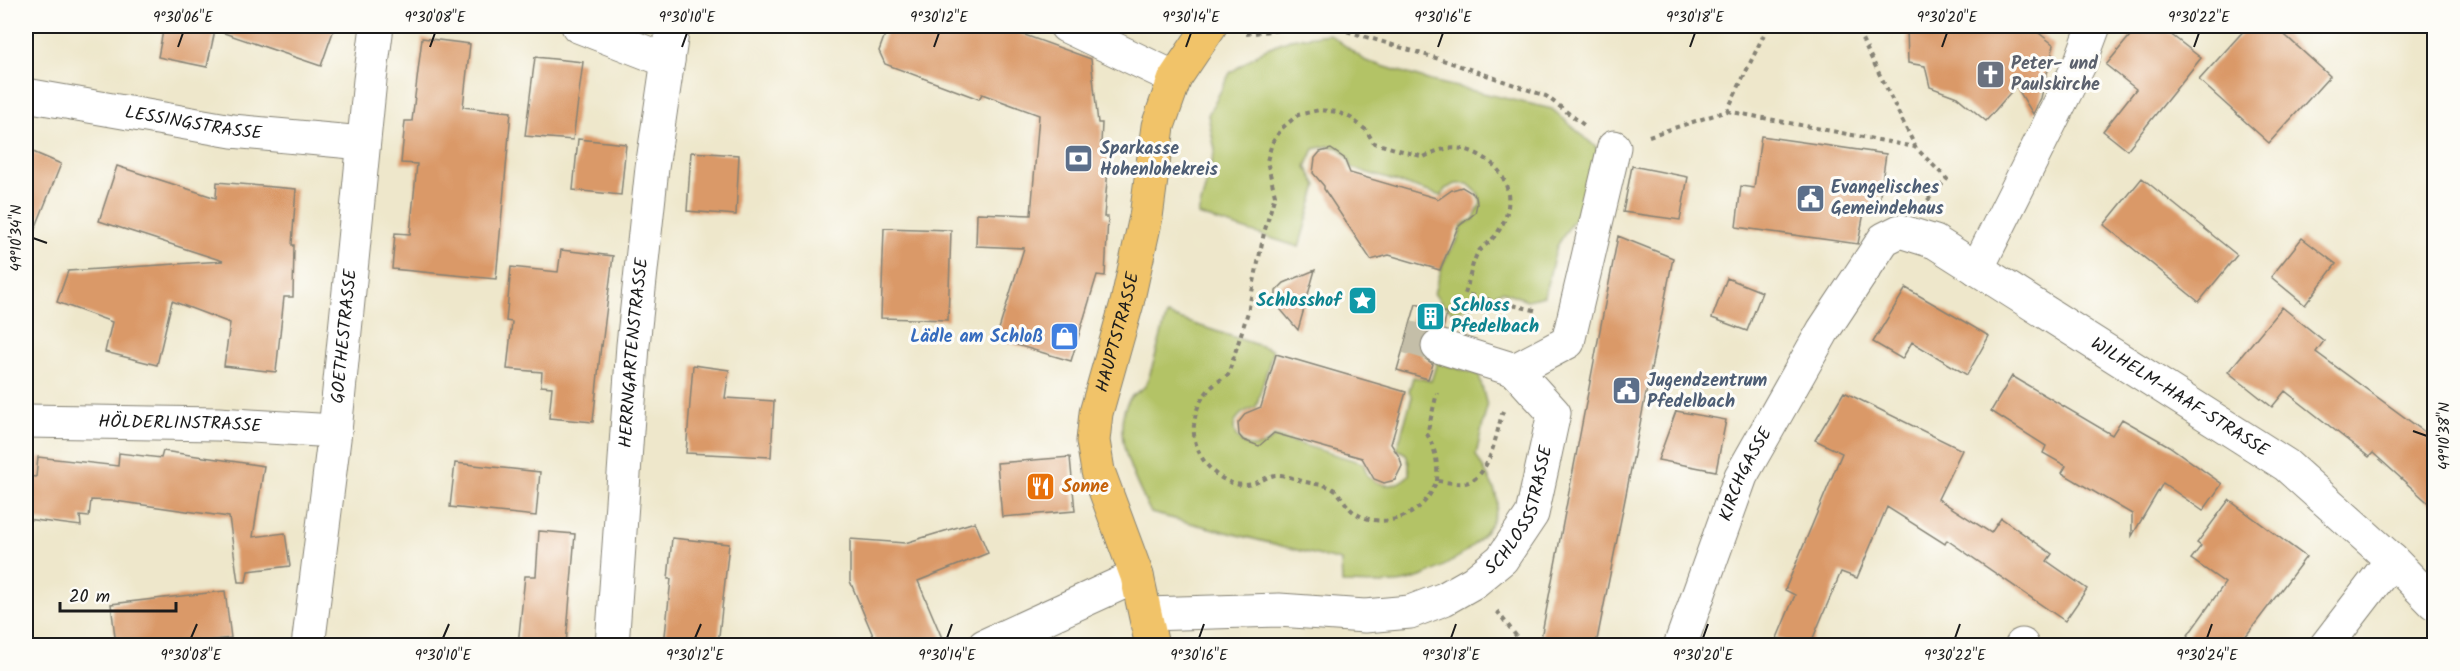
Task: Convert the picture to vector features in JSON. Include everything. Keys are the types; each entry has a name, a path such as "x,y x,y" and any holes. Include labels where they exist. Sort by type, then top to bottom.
{"main road":[{"name":"HAUPTSTRASSE","path":"1152,645 1137,576 1098,471 1093,441 1096,413 1127,303 1146,217 1158,126 1174,78 1204,33"}],"street":[{"name":"GOETHESTRASSE","path":"308,645 335,431 363,143 377,26"},
{"path":"578,26 668,61"},
{"name":"HERRNGARTENSTRASSE","path":"612,645 633,345 652,168 673,26"},
{"path":"1066,26 1174,78"},
{"path":"1977,269 2081,61 2094,26"},
{"name":"LESSINGSTRASSE","path":"26,96 232,131 363,143"},
{"path":"1438,346 1515,370 1568,342 1614,147"},
{"name":"WILHELM-HAAF-STRASSE","path":"1900,231 1935,242 2286,465 2392,560 2434,603"},
{"name":"KIRCHGASSE","path":"1682,640 1742,477 1822,331 1884,239 1900,231"},
{"name":"SCHLOSSSTRASSE","path":"1147,614 1279,610 1365,616 1410,612 1444,599 1474,582 1502,559 1532,514 1554,413 1515,370"},
{"name":"HÖLDERLINSTRASSE","path":"26,421 218,424 335,431"},
{"path":"2326,645 2392,560"},
{"path":"984,645 1137,576"}],"path":[{"path":"1204,33 1311,26"},
{"path":"1330,26 1449,62 1546,96 1614,147 1727,111 1915,147"},
{"path":"1727,111 1768,26"},
{"path":"1851,26 1858,31 1915,147 1947,179 1900,231"},
{"path":"1437,393 1427,434 1436,456 1437,481 1428,498 1413,512 1393,520 1374,521 1355,513 1334,489 1276,475 1263,481 1244,485 1226,480 1208,466 1197,453 1193,434 1195,415 1202,397 1214,383 1228,375 1248,312 1264,233 1275,195 1268,161 1272,143 1282,128 1298,115 1319,110 1337,112 1352,118 1366,130 1374,142 1424,157 1435,151 1453,147 1472,150 1491,161 1504,176 1509,194 1508,211 1503,226 1492,240 1477,252 1465,294 1574,319"},
{"path":"1437,481 1464,483 1481,475 1485,470 1504,408"},
{"path":"1474,582 1524,645"}],"green space":[{"path":"1329,34 1366,61 1431,81 1552,109 1598,149 1583,205 1557,246 1544,296 1527,300 1502,291 1454,313 1441,303 1434,293 1443,264 1459,236 1462,225 1474,219 1481,203 1478,193 1468,184 1456,184 1445,189 1442,196 1352,168 1349,159 1340,148 1328,146 1314,149 1306,167 1317,185 1299,247 1198,215 1215,150 1208,115 1230,73 1265,49 1290,39"},
{"path":"1167,315 1273,350 1256,407 1242,414 1235,422 1238,439 1246,445 1255,447 1265,445 1274,436 1363,463 1368,477 1384,485 1399,482 1409,475 1406,454 1397,449 1412,397 1409,391 1413,377 1431,381 1437,362 1479,375 1487,406 1476,455 1493,486 1497,499 1493,519 1485,533 1459,557 1443,567 1411,580 1390,584 1342,583 1341,561 1151,513 1127,457 1122,426 1124,411 1130,398 1145,386"}],"building":[{"path":"164,26 216,26 207,67 158,57"},
{"path":"219,26 335,26 321,66 218,31"},
{"path":"888,26 1000,26 1091,59 1098,123 1102,123 1101,144 1110,145 1104,217 1108,217 1105,276 1097,275 1071,361 996,339 1024,248 976,246 977,213 1031,215 1039,115 982,94 979,99 885,64 879,51"},
{"name":"Peter- und Paulskirche","path":"1907,26 2030,26 2054,45 2041,98 2033,114 2016,86 1986,121 1957,97 1930,87 1925,66 1908,63"},
{"path":"2138,26 2160,26 2201,58 2127,150 2103,131 2136,89 2106,65"},
{"path":"2248,26 2275,26 2330,76 2269,143 2199,80"},
{"path":"422,38 470,44 463,107 511,112 496,279 392,269 395,233 410,234 417,164 401,163 405,121 412,121"},
{"path":"535,57 583,62 573,140 525,136"},
{"name":"Evangelisches Gemeindehaus","path":"1761,136 1886,154 1878,209 1865,207 1858,244 1736,227 1741,186 1754,188"},
{"path":"578,139 626,144 621,195 573,190"},
{"path":"26,149 61,164 27,249 26,249"},
{"path":"1331,149 1344,158 1350,173 1439,199 1452,190 1462,187 1476,197 1475,213 1458,227 1440,270 1389,255 1371,260 1324,186 1313,173 1315,158 1320,152"},
{"path":"691,152 739,155 736,215 687,211"},
{"path":"117,166 216,198 217,182 296,189 292,245 294,245 293,297 284,297 276,372 224,366 230,323 172,301 157,365 105,352 112,322 57,302 68,271 223,261 99,221"},
{"path":"1632,166 1688,177 1680,220 1623,212"},
{"path":"2142,178 2237,255 2199,302 2104,225"},
{"path":"884,228 951,230 948,320 881,318"},
{"path":"1618,236 1673,258 1596,645 1580,645 1541,638"},
{"path":"2302,238 2336,264 2305,305 2271,277"},
{"path":"561,250 613,256 593,422 549,418 552,387 541,386 542,372 507,369 512,322 506,321 511,267 558,272"},
{"path":"1315,270 1298,330 1276,304 1276,291 1284,283"},
{"path":"1727,278 1762,292 1747,331 1712,318"},
{"path":"1906,288 1989,336 1967,375 1912,342 1902,359 1873,342"},
{"path":"1416,304 1447,313 1443,328 1433,328 1426,332 1420,341 1420,351 1424,358 1433,364 1428,379 1397,370"},
{"path":"2282,307 2324,341 2316,352 2434,439 2434,508 2373,453 2369,457 2285,391 2272,407 2228,372"},
{"path":"1276,354 1406,392 1391,444 1402,466 1395,480 1384,483 1374,479 1362,458 1274,433 1259,446 1243,440 1239,435 1238,423 1246,413 1261,407"},
{"path":"693,365 729,370 725,398 774,401 771,457 686,453"},
{"path":"2012,376 2112,435 2122,419 2169,446 2222,484 2203,511 2163,483 2132,536 2132,514 2062,473 2066,466 2043,453 2046,446 1991,411"},
{"path":"1844,392 1962,450 1938,499 1991,533 2001,518 2052,554 2047,561 2087,589 2065,621 1947,540 1945,544 1887,507 1857,578 1841,572 1810,645 1795,645 1777,638 1795,595 1785,590 1842,453 1815,440"},
{"path":"1676,411 1726,420 1716,471 1658,460"},
{"path":"163,451 264,466 253,537 285,533 290,566 248,571 246,582 238,582 229,517 115,501 91,500 89,517 80,516 81,526 26,519 26,476 36,477 38,457 118,466 119,453 161,458"},
{"path":"1070,457 1075,511 1002,517 997,463"},
{"path":"455,463 540,472 536,516 450,507"},
{"path":"2229,500 2306,557 2239,645 2181,645 2225,583 2191,559 2201,546 2197,543"},
{"path":"975,522 988,553 918,581 942,638 923,645 877,645 850,581 850,539 905,543"},
{"path":"539,531 575,534 566,645 518,645 525,576 536,576"},
{"path":"672,538 729,544 718,645 664,645 671,579 668,579"},
{"path":"225,591 231,638 174,645 116,645 111,604"}],"tunnel":[{"path":"1407,337 1438,346"}],"place":[{"name":"Peter- und Paulskirche","path":"1990,74"},
{"name":"Sparkasse Hohenlohekreis","path":"1079,159"},
{"name":"Evangelisches Gemeindehaus","path":"1810,198"},
{"name":"Schlosshof","path":"1362,301"},
{"name":"Schloss Pfedelbach","path":"1430,316"},
{"name":"Lädle am Schloß","path":"1064,337"},
{"name":"Jugendzentrum Pfedelbach","path":"1626,391"},
{"name":"Sonne","path":"1041,487"}]}
